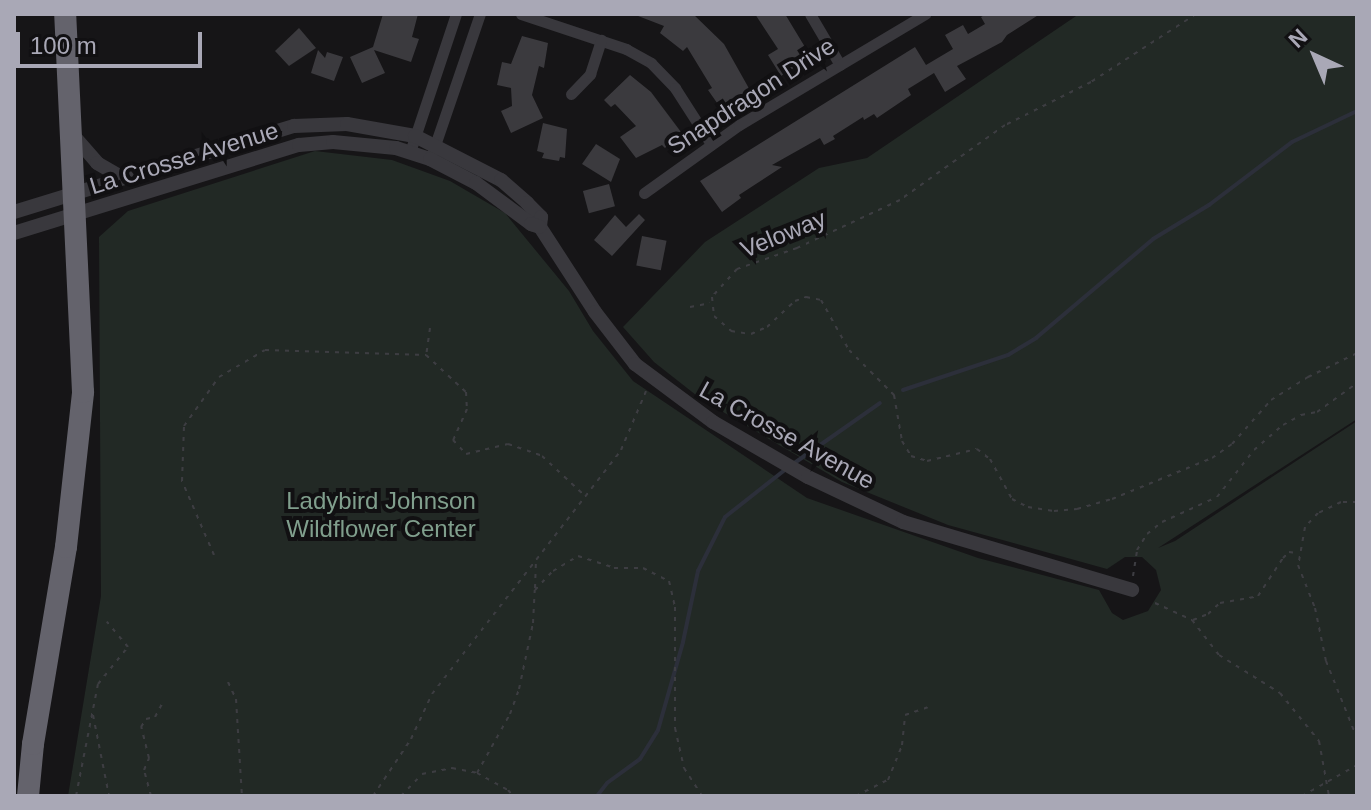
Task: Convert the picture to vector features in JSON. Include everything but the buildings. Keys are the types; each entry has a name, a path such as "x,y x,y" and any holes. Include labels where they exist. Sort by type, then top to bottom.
{"highway":[{"path":"28,796 33,744 66,547 83,392 65,14"}],"street":[{"path":"410,152 456,14"},
{"path":"430,159 480,14"},
{"path":"521,14 626,49 662,73 711,144"},
{"path":"810,14 840,65"},
{"name":"Snapdragon Drive","path":"644,193 711,144 925,14"},
{"path":"571,94 590,74 601,40"},
{"name":"La Crosse Avenue","path":"21,231 123,178 294,126 347,124 377,127 435,144 501,180 541,217 540,227"},
{"path":"71,131 97,163 123,178"},
{"name":"La Crosse Avenue","path":"18,210 74,204 299,145 369,143 410,152 476,183 531,224 540,227 619,344 653,381 777,460 903,522 1132,590"}],"path":[{"name":"Veloway","path":"711,303 719,285 737,269 797,248 900,200 1005,125 1091,82 1196,14"},
{"path":"690,307 711,303 714,316 723,326 747,334 767,327 795,301 806,297 821,300 849,350 894,395 902,441 911,456 927,461 977,449 990,459 1012,499 1028,507 1054,511 1077,509 1112,499 1212,458 1232,444 1271,400 1357,353"},
{"path":"426,355 430,328"},
{"path":"214,555 182,481 184,426 219,377 265,350 426,355 466,392 467,409 453,440 466,454 508,444 542,456 585,496"},
{"path":"373,796 411,739 432,694 621,450 653,381"},
{"path":"1132,590 1137,550 1147,534 1162,522 1217,497 1254,450 1283,425 1301,415 1317,412 1357,383"},
{"path":"1357,502 1341,502 1318,513 1305,527 1298,565 1315,608 1326,661 1357,738"},
{"path":"1192,620 1208,614 1220,603 1258,596 1283,558 1289,552 1299,553"},
{"path":"535,590 553,571 578,556 614,568 643,568 669,581 675,607 672,637 675,728 684,768 702,796"},
{"path":"477,773 510,714 519,689 533,623 536,559"},
{"path":"1155,603 1192,620 1219,655 1248,677 1280,693 1319,741 1329,796"},
{"path":"76,796 98,684 128,647 107,622"},
{"path":"228,682 236,699 242,796"},
{"path":"151,796 144,770 149,758 141,727 146,719 155,717 164,700"},
{"path":"857,794 888,780 902,745 905,715 928,707"},
{"path":"92,713 109,796"},
{"path":"1302,796 1357,765"},
{"path":"401,796 422,774 434,769 477,773 513,796"}],"green space":[{"name":"Ladybird Johnson Wildflower Center","path":"1079,14 1357,14 1357,419 1158,548 1175,541 1357,421 1357,796 68,796 101,596 99,237 128,211 315,151 392,160 450,181 505,213 569,291 593,331 633,381 807,498 978,558 1099,590 1112,613 1123,620 1148,611 1161,590 1156,570 1142,557 1125,557 1107,569 948,525 842,482 701,399 654,362 623,327 705,242 819,168 867,158"}],"waterway":[{"path":"903,390 1008,355 1036,338 1153,239 1209,205 1292,142 1357,111"},
{"path":"793,464 880,403"},
{"path":"597,796 607,783 640,759 658,730 683,642 698,571 725,517 786,469"}]}
